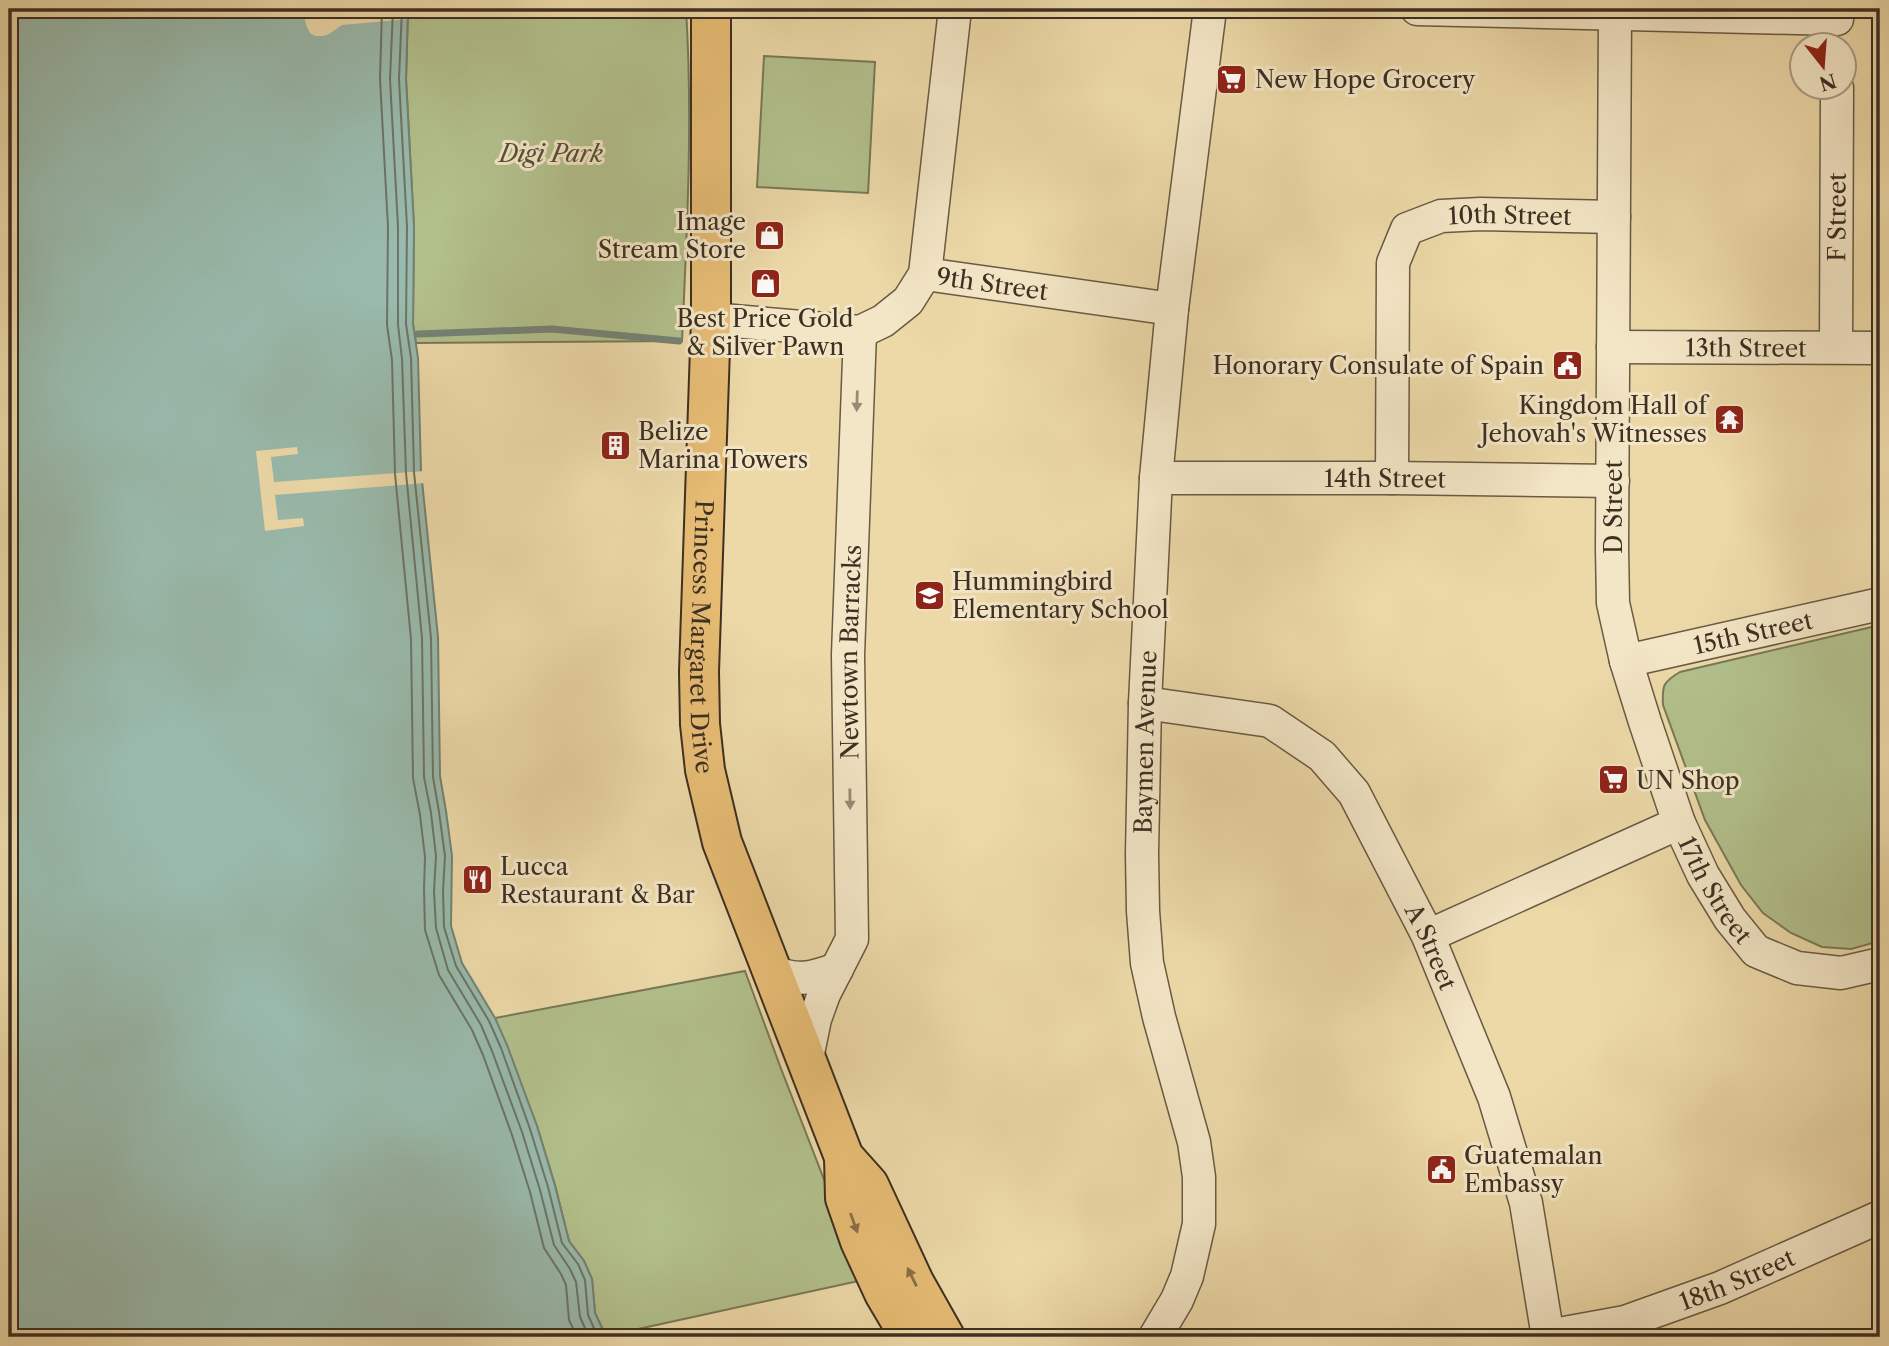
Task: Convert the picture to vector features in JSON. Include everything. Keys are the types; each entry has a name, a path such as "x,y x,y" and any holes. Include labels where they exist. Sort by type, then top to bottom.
{"main road":[{"name":"Princess Margaret Drive","path":"711,9 711,319 699,672 700,724 705,769 722,842 844,1157 845,1198 856,1230 884,1293 909,1337"},
{"name":"Princess Margaret Drive","path":"844,1157 869,1185 914,1282 945,1337"}],"street":[{"path":"925,274 955,9"},
{"name":"Baymen Avenue","path":"1155,1337 1177,1300 1187,1276 1199,1224 1199,1188 1194,1142 1159,1017 1147,963 1142,854 1145,703 1156,478 1172,309 1210,9"},
{"path":"1417,9 1615,13 1837,24"},
{"name":"D Street","path":"1615,13 1614,603 1626,661 1679,823"},
{"name":"F Street","path":"1836,347 1837,102"},
{"name":"10th Street","path":"1392,478 1393,263 1407,229 1441,216 1481,214 1614,217"},
{"name":"9th Street","path":"860,332 883,321 908,301 925,274 1172,309"},
{"path":"711,319 860,332"},
{"name":"Newtown Barracks","path":"807,1058 815,1019 824,993 852,939 848,654 860,332"},
{"name":"13th Street","path":"1614,347 1880,348"},
{"name":"14th Street","path":"1156,478 1613,481"},
{"name":"15th Street","path":"1626,661 1880,604"},
{"name":"A Street","path":"1145,703 1270,721 1322,756 1354,793 1428,936 1498,1111 1525,1203 1548,1337"},
{"path":"1428,936 1679,823"},
{"name":"17th Street","path":"1679,823 1703,875 1730,919 1756,951 1797,968 1841,973 1880,964"},
{"path":"773,972 788,978 805,978 837,968"},
{"name":"18th Street","path":"1548,1337 1625,1322 1720,1288 1880,1217"}],"green space":[{"name":"Digi Park","path":"408,9 686,9 689,134 682,341 416,343 413,324 414,227 406,79"},
{"path":"764,56 875,62 868,193 757,187"},
{"path":"1880,625 1880,941 1851,949 1822,947 1791,933 1763,913 1741,885 1705,820 1663,705 1663,688 1680,672"},
{"path":"745,971 863,1280 606,1336 595,1313 592,1279 584,1261 569,1241 537,1126 495,1018"}],"water":[{"path":"9,9 408,9 406,79 414,227 413,324 418,358 421,471 438,637 440,776 452,856 451,926 462,963 495,1018 507,1045 537,1126 569,1241 584,1261 592,1279 595,1313 606,1337 9,1337"}],"pier":[{"path":"304,9 408,9 409,19 342,25 329,34 315,36 307,27"},
{"path":"297,447 298,454 271,457 274,482 425,471 426,483 275,495 278,520 303,518 304,526 265,531 256,451"}],"waterway":[{"path":"418,334 552,329 679,341"}],"place":[{"name":"New Hope Grocery","path":"1232,79"},
{"name":"Image Stream Store","path":"769,235"},
{"name":"Best Price Gold & Silver Pawn","path":"765,284"},
{"name":"Honorary Consulate of Spain","path":"1567,365"},
{"name":"Kingdom Hall of Jehovah's Witnesses","path":"1730,419"},
{"name":"Belize Marina Towers","path":"615,445"},
{"name":"Hummingbird Elementary School","path":"929,595"},
{"name":"UN Shop","path":"1613,780"},
{"name":"Lucca Restaurant & Bar","path":"477,880"},
{"name":"Guatemalan Embassy","path":"1441,1169"}]}
